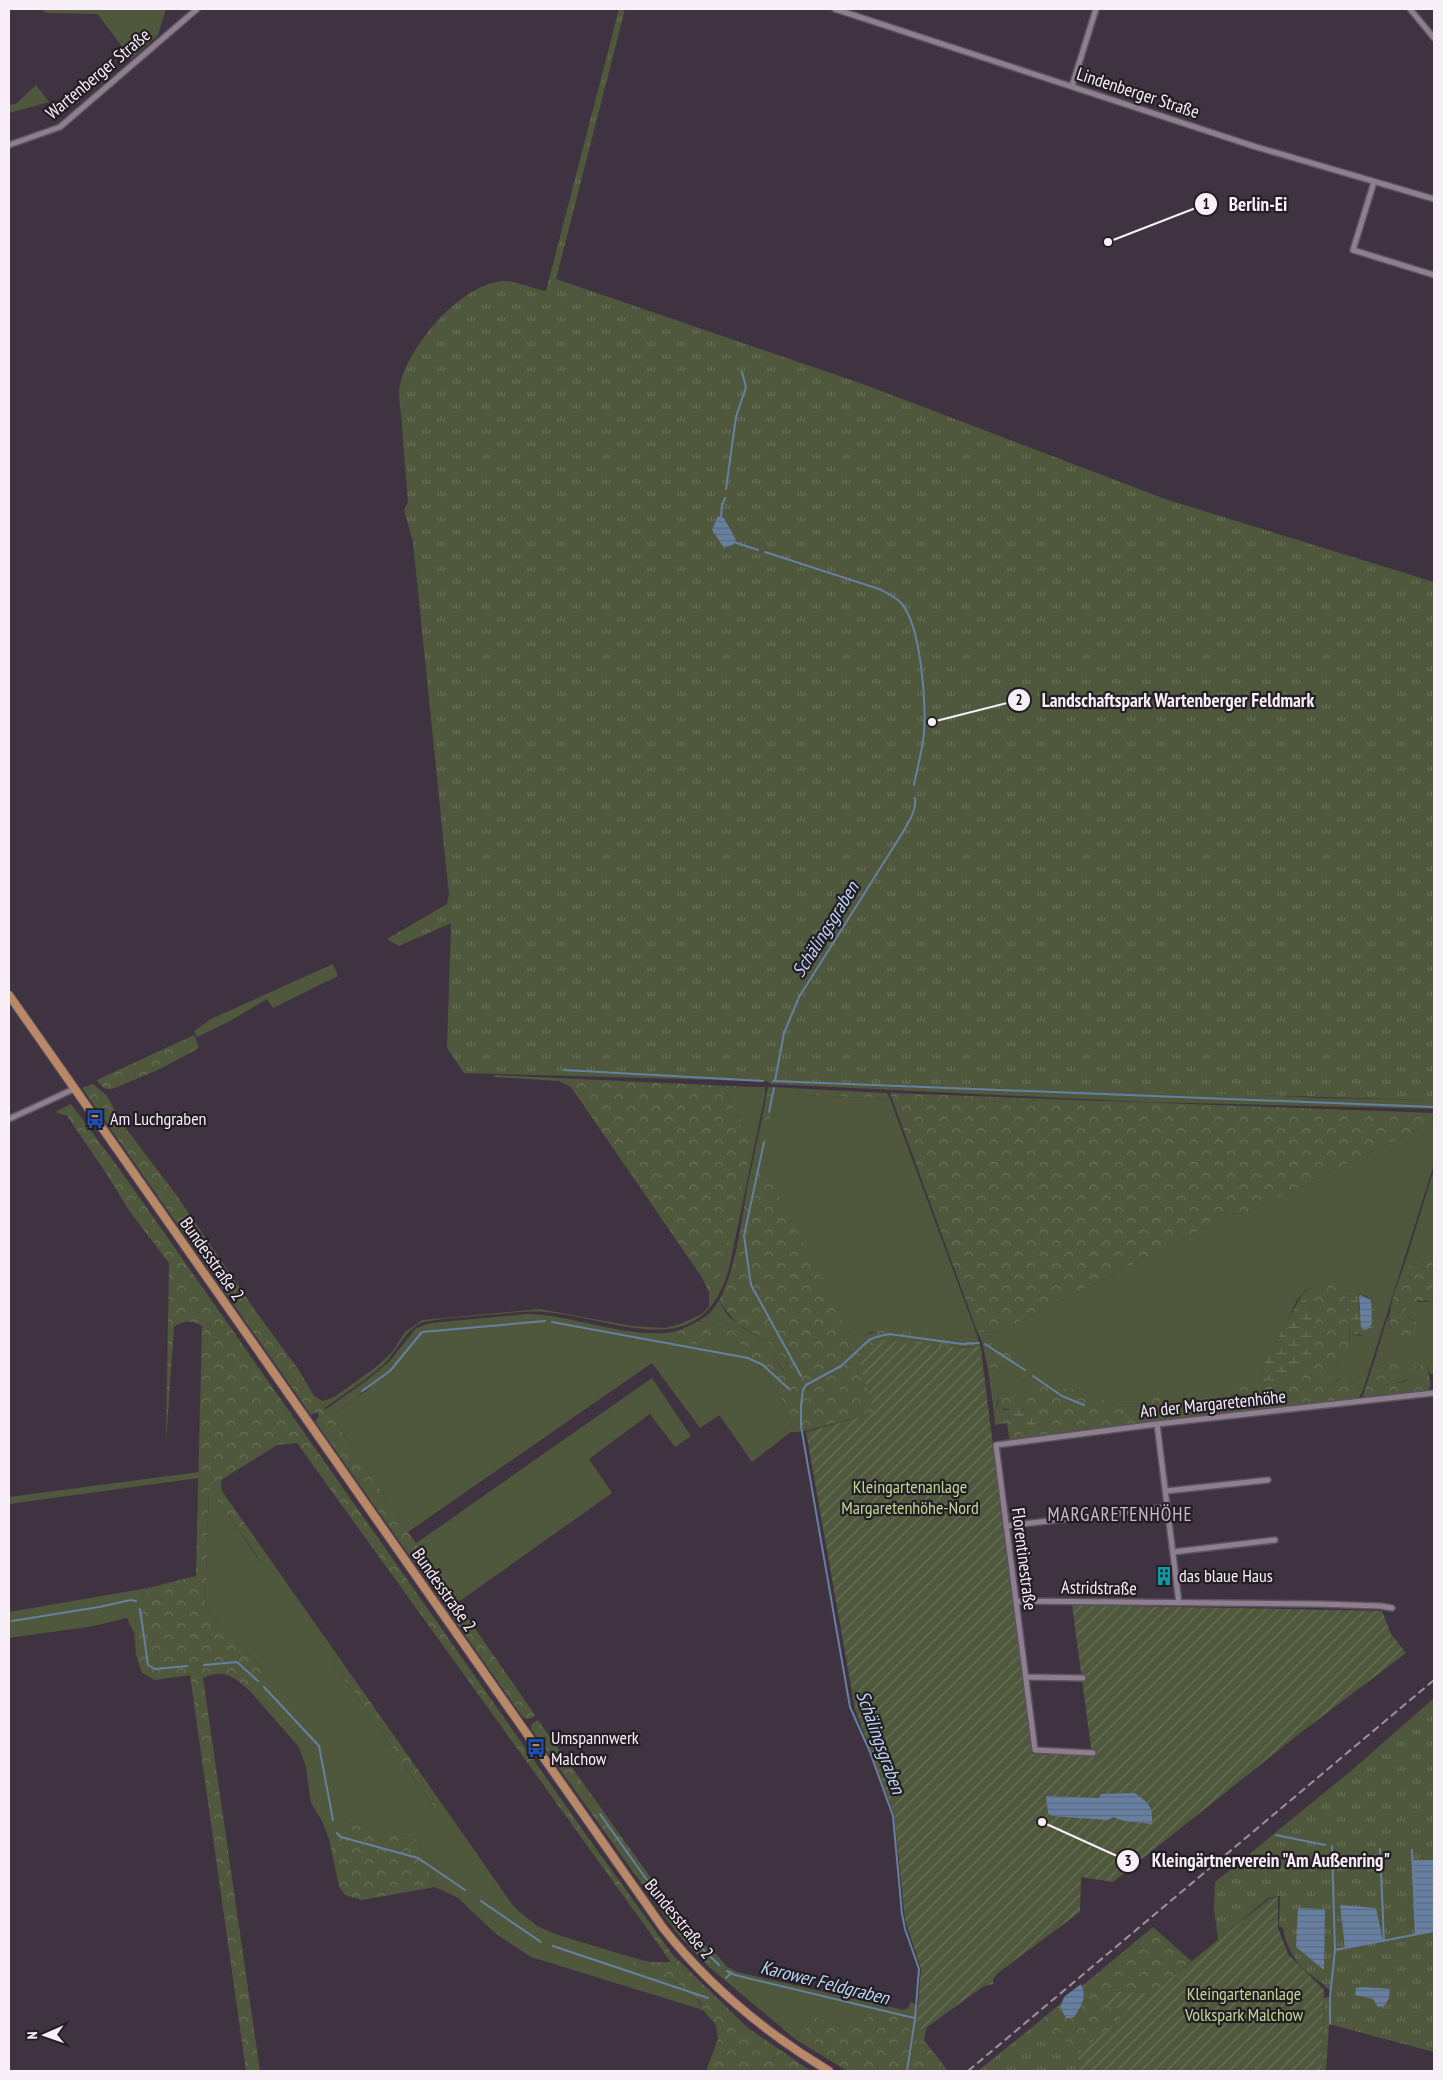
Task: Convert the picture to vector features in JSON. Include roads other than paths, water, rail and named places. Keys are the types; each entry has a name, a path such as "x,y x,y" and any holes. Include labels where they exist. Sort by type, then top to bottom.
{"main road":[{"name":"Bundesstraße 2","path":"9,995 663,1928 709,1979 750,2016 787,2045 829,2071"}],"street":[{"name":"Wartenberger Straße","path":"9,146 60,127 196,9"},
{"name":"Lindenberger Straße","path":"835,9 1253,146 1434,199"},
{"path":"1072,86 1096,9"},
{"path":"1410,9 1434,38"},
{"path":"1374,182 1353,250 1434,275"},
{"path":"9,1119 74,1089"},
{"name":"An der Margaretenhöhe","path":"996,1445 1157,1424 1434,1393"},
{"path":"1157,1424 1179,1603"},
{"name":"Florentinestraße","path":"996,1445 1035,1750 1093,1753"},
{"path":"1166,1491 1268,1480"},
{"path":"1006,1526 1168,1507"},
{"path":"1173,1552 1276,1540"},
{"name":"Astridstraße","path":"1016,1601 1326,1604 1392,1608"},
{"path":"1026,1677 1083,1678"}],"water":[{"path":"718,516 724,518 736,540 734,544 724,548 712,530"},
{"path":"1361,1295 1371,1300 1372,1323 1368,1329 1364,1330 1361,1328 1359,1296"},
{"path":"1135,1793 1151,1809 1152,1824 1124,1821 1113,1817 1108,1820 1052,1816 1048,1813 1046,1796 1099,1798 1101,1794"},
{"path":"1413,1860 1434,1860 1434,1931 1416,1935"},
{"path":"1340,1905 1376,1908 1383,1941 1345,1948"},
{"path":"1298,1908 1325,1909 1324,1970 1296,1947"},
{"path":"1081,1984 1084,1997 1081,2005 1074,2017 1066,2018 1060,2007 1064,1997"},
{"path":"1356,1988 1390,1989 1389,1998 1384,2006 1378,2007 1373,1999 1355,1995"}],"waterway":[{"name":"Schälingsgraben","path":"726,489 736,417 746,387 742,372"},
{"name":"Schälingsgraben","path":"721,517 725,498"},
{"name":"Schälingsgraben","path":"734,542 758,550"},
{"name":"Schälingsgraben","path":"765,552 879,589 902,604 914,629 923,684 924,732 914,785"},
{"name":"Schälingsgraben","path":"775,1081 784,1033 799,997 907,825 914,809 915,798"},
{"path":"564,1070 763,1081"},
{"path":"773,1081 1434,1107"},
{"name":"Schälingsgraben","path":"769,1112 774,1088"},
{"name":"Schälingsgraben","path":"764,1142 744,1236 751,1285 801,1376"},
{"path":"362,1391 390,1371 422,1332 545,1321"},
{"path":"552,1322 748,1358 763,1365 789,1389"},
{"name":"Schälingsgraben","path":"907,2071 915,2019 919,1969 905,1929 902,1914 893,1816 870,1752 850,1707 801,1426 801,1405 803,1390 806,1385 841,1366 869,1340 876,1337 889,1334 962,1344 979,1343"},
{"path":"985,1344 1025,1370"},
{"path":"1033,1376 1062,1396 1084,1405"},
{"name":"Karower Feldgraben","path":"12,1621 131,1600 136,1601"},
{"name":"Karower Feldgraben","path":"140,1609 148,1665 155,1669 187,1666"},
{"name":"Karower Feldgraben","path":"204,1665 237,1662 258,1681"},
{"name":"Karower Feldgraben","path":"264,1687 319,1746 333,1820"},
{"path":"600,1814 681,1928 719,1965"},
{"name":"Karower Feldgraben","path":"337,1833 341,1837 418,1858 465,1890"},
{"path":"1276,1835 1325,1845"},
{"path":"1330,2024 1330,1997 1335,1950 1332,1846"},
{"path":"1380,1849 1384,1941"},
{"path":"1412,1850 1416,1935"},
{"name":"Karower Feldgraben","path":"481,1901 541,1942"},
{"path":"1335,1950 1434,1931"},
{"name":"Karower Feldgraben","path":"553,1946 708,1998"},
{"name":"Karower Feldgraben","path":"727,1971 735,1975 914,2018"},
{"name":"Karower Feldgraben","path":"726,1978 731,1973"}],"railway":[{"path":"968,2071 1434,1680"}],"place":[{"name":"Berlin-Ei","path":"1108,242"},
{"name":"Landschaftspark Wartenberger Feldmark","path":"932,722"},
{"name":"Am Luchgraben","path":"95,1119"},
{"name":"das blaue Haus","path":"1164,1576"},
{"name":"Umspannwerk Malchow","path":"536,1748"},
{"name":"Kleingärtnerverein \"Am Außenring\"","path":"1042,1822"}],"district":[{"name":"MARGARETENHÖHE","path":"1120,1514"}],"park label":[{"name":"Kleingartenanlage Margaretenhöhe-Nord","path":"910,1497"},
{"name":"Kleingartenanlage Volkspark Malchow","path":"1244,2004"}]}
